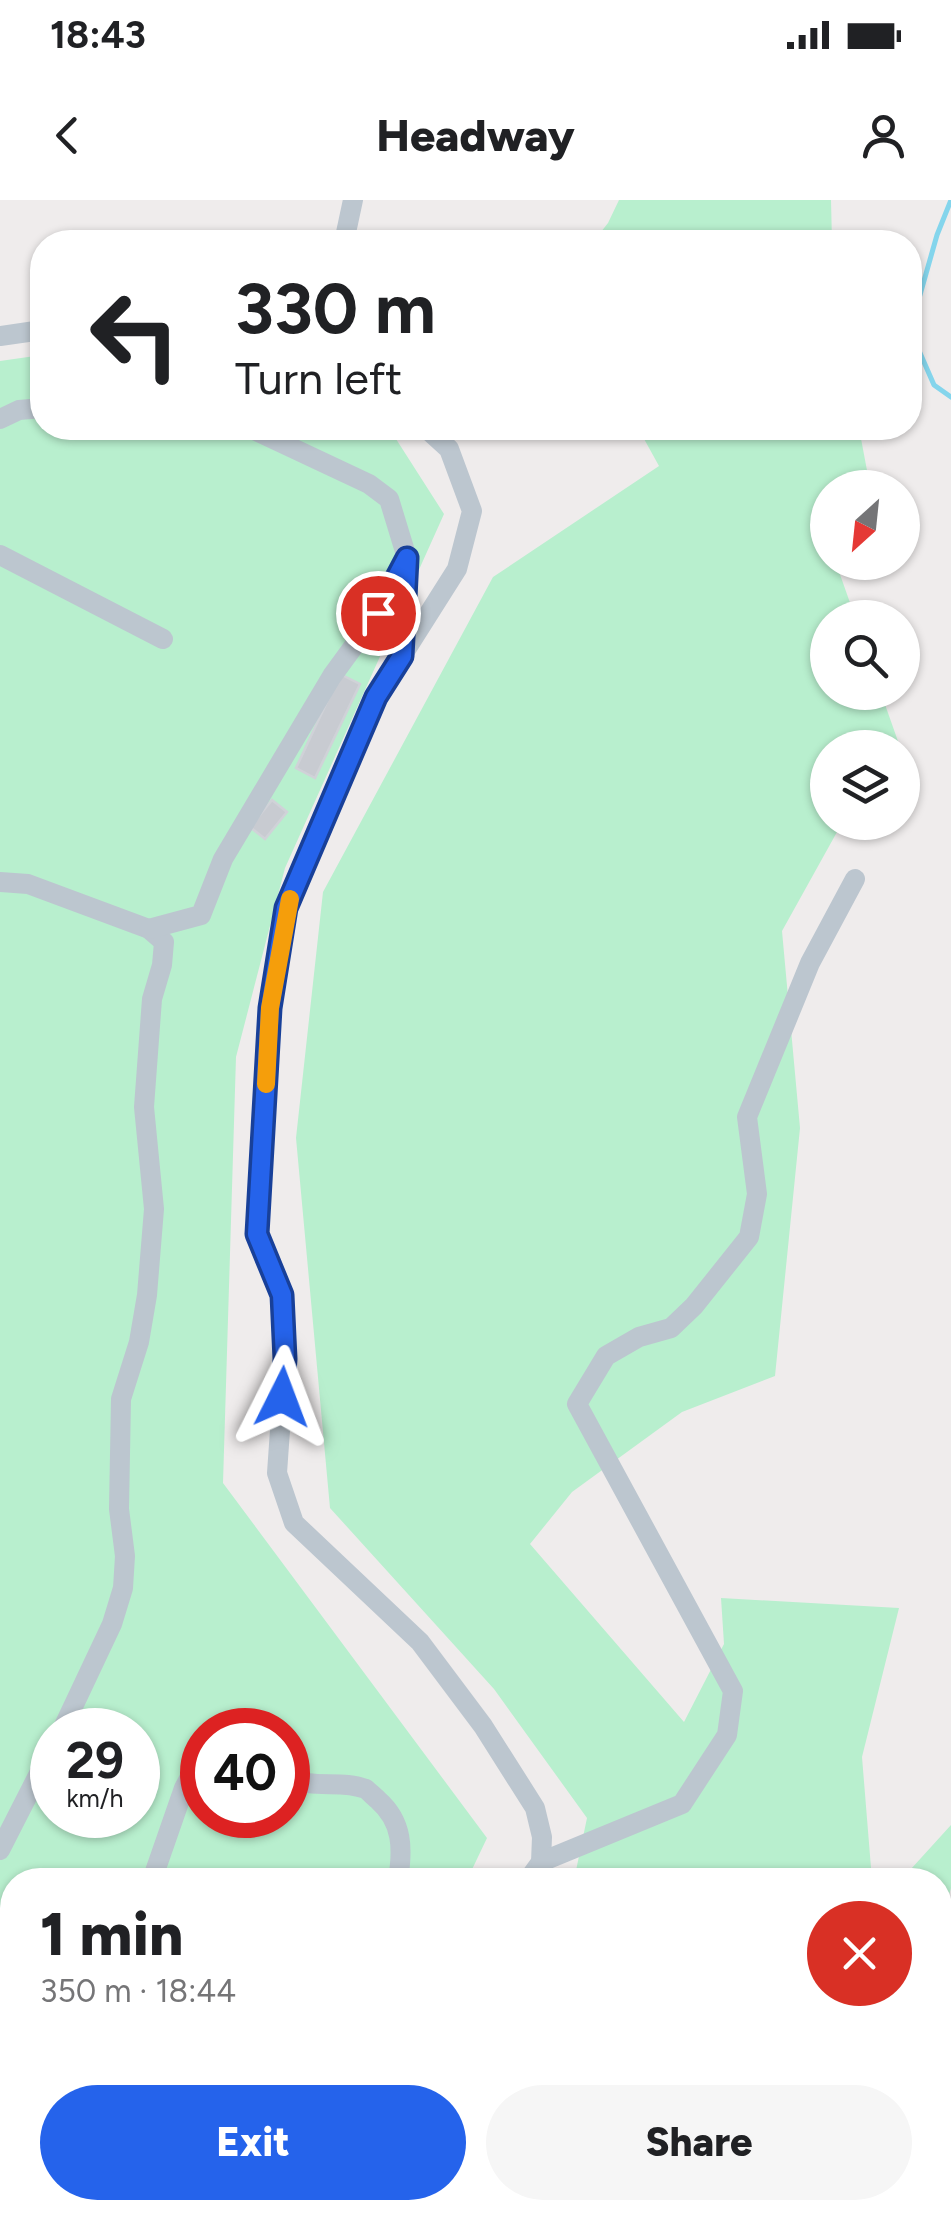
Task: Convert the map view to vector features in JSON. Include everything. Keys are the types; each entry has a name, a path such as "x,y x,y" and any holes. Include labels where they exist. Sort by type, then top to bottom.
{"street":[{"path":"346,230 349,203"},
{"path":"0,336 30,332"},
{"path":"0,419 30,409"},
{"path":"275,440 368,484 389,499 407,558 402,656"},
{"path":"439,440 449,449 472,511 457,569 376,697 286,908 270,1008 257,1234 282,1295 285,1359 277,1473 294,1522 420,1642 483,1726 534,1808 542,1837 541,1862"},
{"path":"0,555 163,638"},
{"path":"149,928 201,915 223,859 332,676 378,613 407,558"},
{"path":"0,580 23,567"},
{"path":"537,1868 541,1862 682,1804 727,1735 733,1691 577,1404 606,1356 639,1336 671,1328 694,1306 749,1237 756,1194 747,1117 810,963 855,879"},
{"path":"0,882 28,884 149,928 164,942 152,999 144,1107 154,1209 147,1294 121,1399 119,1508 124,1588 112,1624 72,1708"},
{"path":"310,1786 366,1789 387,1808 400,1828 400,1868"},
{"path":"0,1850 30,1791"},
{"path":"156,1868 180,1800"}],"green space":[{"path":"619,200 831,200 832,230 602,230"},
{"path":"30,357 30,440 397,440 444,514 285,868 236,1057 223,1483 487,1838 473,1868 0,1868 0,361"},
{"path":"645,440 861,440 867,470 810,470 810,580 842,580 849,600 810,600 810,710 887,710 894,730 810,730 810,840 833,840 782,931 800,1128 775,1376 682,1412 572,1492 530,1544 684,1722 724,1644 721,1598 899,1608 862,1757 871,1868 577,1868 587,1818 494,1689 330,1508 296,1138 323,892 493,577 659,466"},
{"path":"951,1825 951,1868 912,1868"}],"building":[{"path":"340,674 360,684 315,778 296,768"},
{"path":"272,800 287,812 265,839 250,827"}],"waterway":[{"path":"922,288 951,200"},
{"path":"922,358 934,385 951,397"}],"slow traffic":[{"path":"266,1084 270,1008 290,899"}],"route":[{"path":"282,1397 282,1295 257,1234 270,1008 286,908 376,697 402,656 407,558 378,613"}]}
